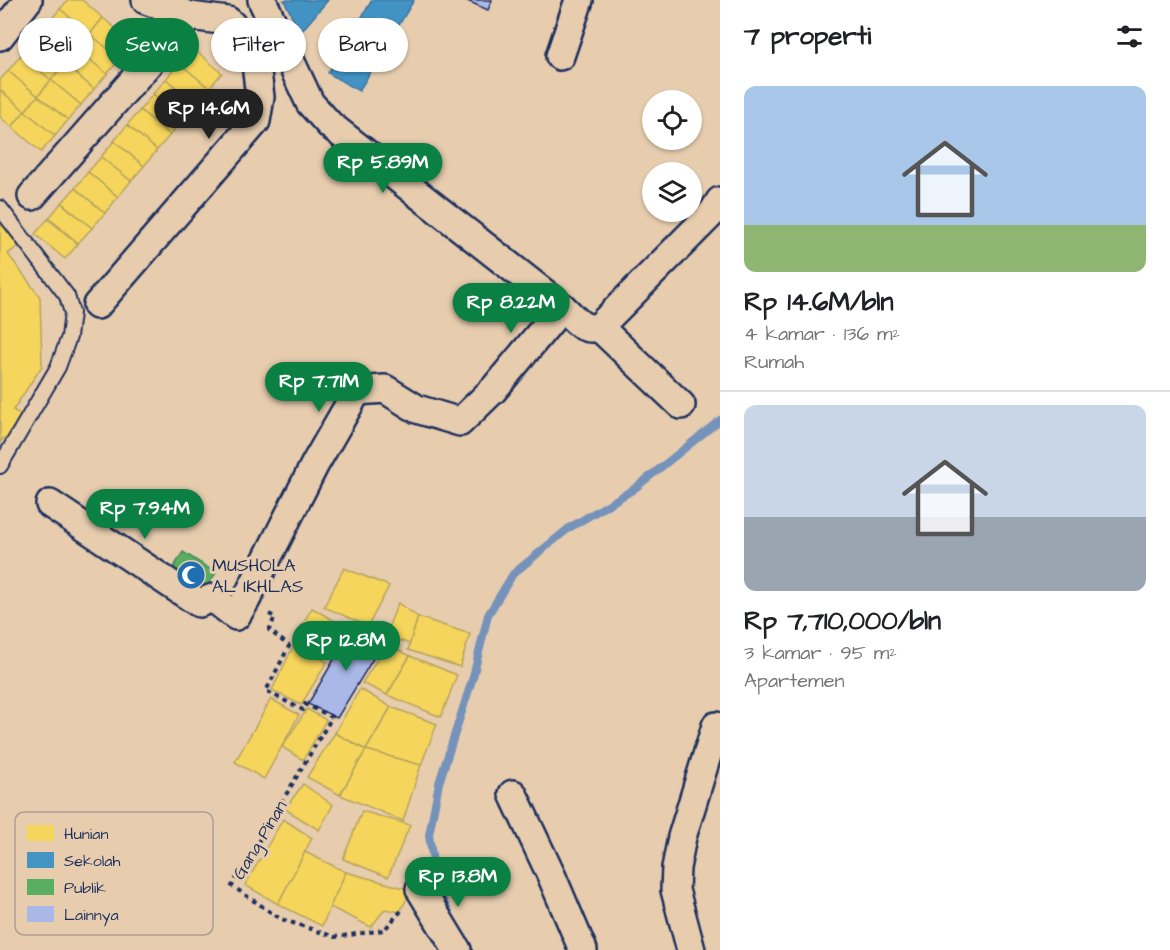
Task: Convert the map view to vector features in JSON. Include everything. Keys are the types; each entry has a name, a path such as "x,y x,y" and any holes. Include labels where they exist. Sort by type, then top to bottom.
{"street":[{"path":"0,36 28,0"},
{"path":"97,305 255,121 260,97 254,47 228,21 190,16 146,0"},
{"path":"262,0 310,103 330,125 585,327 591,329 599,327 713,212 720,201"},
{"path":"560,56 579,0"},
{"path":"32,196 190,16"},
{"path":"50,504 199,603 213,598 236,616 315,464 357,391 385,389 417,409 460,422 495,389 562,307"},
{"path":"599,327 681,405"},
{"path":"691,950 675,890 676,868 681,837 716,726"},
{"path":"513,794 583,950"},
{"path":"420,889 457,950"}],"lane":[{"path":"0,208 66,296 72,313 69,337 58,367 0,466"}],"path":[{"name":"Gang Pinan","path":"246,600 275,617 269,630 289,646 266,691 303,710 306,704 332,717 232,886 281,919 335,937 384,930 420,889"}],"building: Hunian":[{"path":"68,0 82,0 103,18 93,30 93,18 71,18 60,9"},
{"path":"60,9 71,18 52,18"},
{"path":"103,18 105,20 105,46 93,36 93,30"},
{"path":"93,36 105,46 105,72 109,72 107,74 93,62"},
{"path":"199,53 211,64 211,72 222,73 209,88 190,72 199,72"},
{"path":"18,59 18,72 41,72 51,80 38,96 8,71"},
{"path":"93,62 107,74 94,89 74,72 93,72"},
{"path":"8,71 38,96 25,111 0,90 0,80"},
{"path":"41,72 58,72 51,80"},
{"path":"58,72 74,72 94,89 81,105 51,80"},
{"path":"172,72 190,72 209,88 196,104 166,79"},
{"path":"166,79 196,104 183,119 153,94"},
{"path":"51,80 81,105 68,120 38,96"},
{"path":"0,90 25,111 12,127 0,117"},
{"path":"153,94 183,119 170,135 140,110"},
{"path":"38,96 68,120 55,136 25,111"},
{"path":"140,110 170,135 157,150 127,125"},
{"path":"25,111 55,136 41,152 12,127"},
{"path":"127,125 157,150 144,166 114,141"},
{"path":"114,141 144,166 131,181 101,157"},
{"path":"101,157 131,181 118,197 88,172"},
{"path":"88,172 118,197 105,213 75,188"},
{"path":"75,188 105,213 92,228 62,203"},
{"path":"61,203 92,228 78,243 49,218"},
{"path":"48,219 78,244 65,259 35,234"},
{"path":"5,223 21,244 8,254 40,297 42,366 13,410 28,419 11,444 3,438 0,443 0,227"},
{"path":"344,568 389,586 368,626 324,607"},
{"path":"398,603 418,617 410,644 385,635"},
{"path":"312,608 347,628 330,658 295,638"},
{"path":"418,617 470,634 460,667 408,650"},
{"path":"295,643 327,662 301,705 272,690"},
{"path":"387,644 410,656 387,695 362,683"},
{"path":"410,656 457,675 441,717 387,695"},
{"path":"360,689 391,707 366,750 335,733"},
{"path":"271,699 299,715 264,779 235,762"},
{"path":"391,707 437,724 421,765 366,750"},
{"path":"307,709 326,720 303,760 282,747"},
{"path":"335,733 366,750 340,795 307,777"},
{"path":"366,750 421,765 403,821 340,795"},
{"path":"303,784 333,805 319,830 285,809"},
{"path":"362,811 410,825 388,877 343,859"},
{"path":"283,819 312,838 278,904 245,885"},
{"path":"305,852 346,872 322,926 278,904"},
{"path":"346,872 411,890 400,912 385,909 371,927 330,907"}],"building: Sekolah":[{"path":"284,0 328,0 306,26 306,18 293,18"},
{"path":"372,0 414,0 403,18 361,18"},
{"path":"329,72 370,72 359,91"}],"building: Publik":[{"name":"MUSHOLA AL IKHLAS","path":"183,552 216,573 199,598 167,578"}],"building: Lainnya":[{"path":"465,0 492,0 488,10"},
{"path":"353,627 385,639 337,718 308,704"}],"waterway":[{"path":"449,912 437,889 429,835 439,783 473,677 488,615 513,574 569,528 634,489 720,420"}],"place":[{"name":"MUSHOLA AL IKHLAS","path":"191,575"}]}
